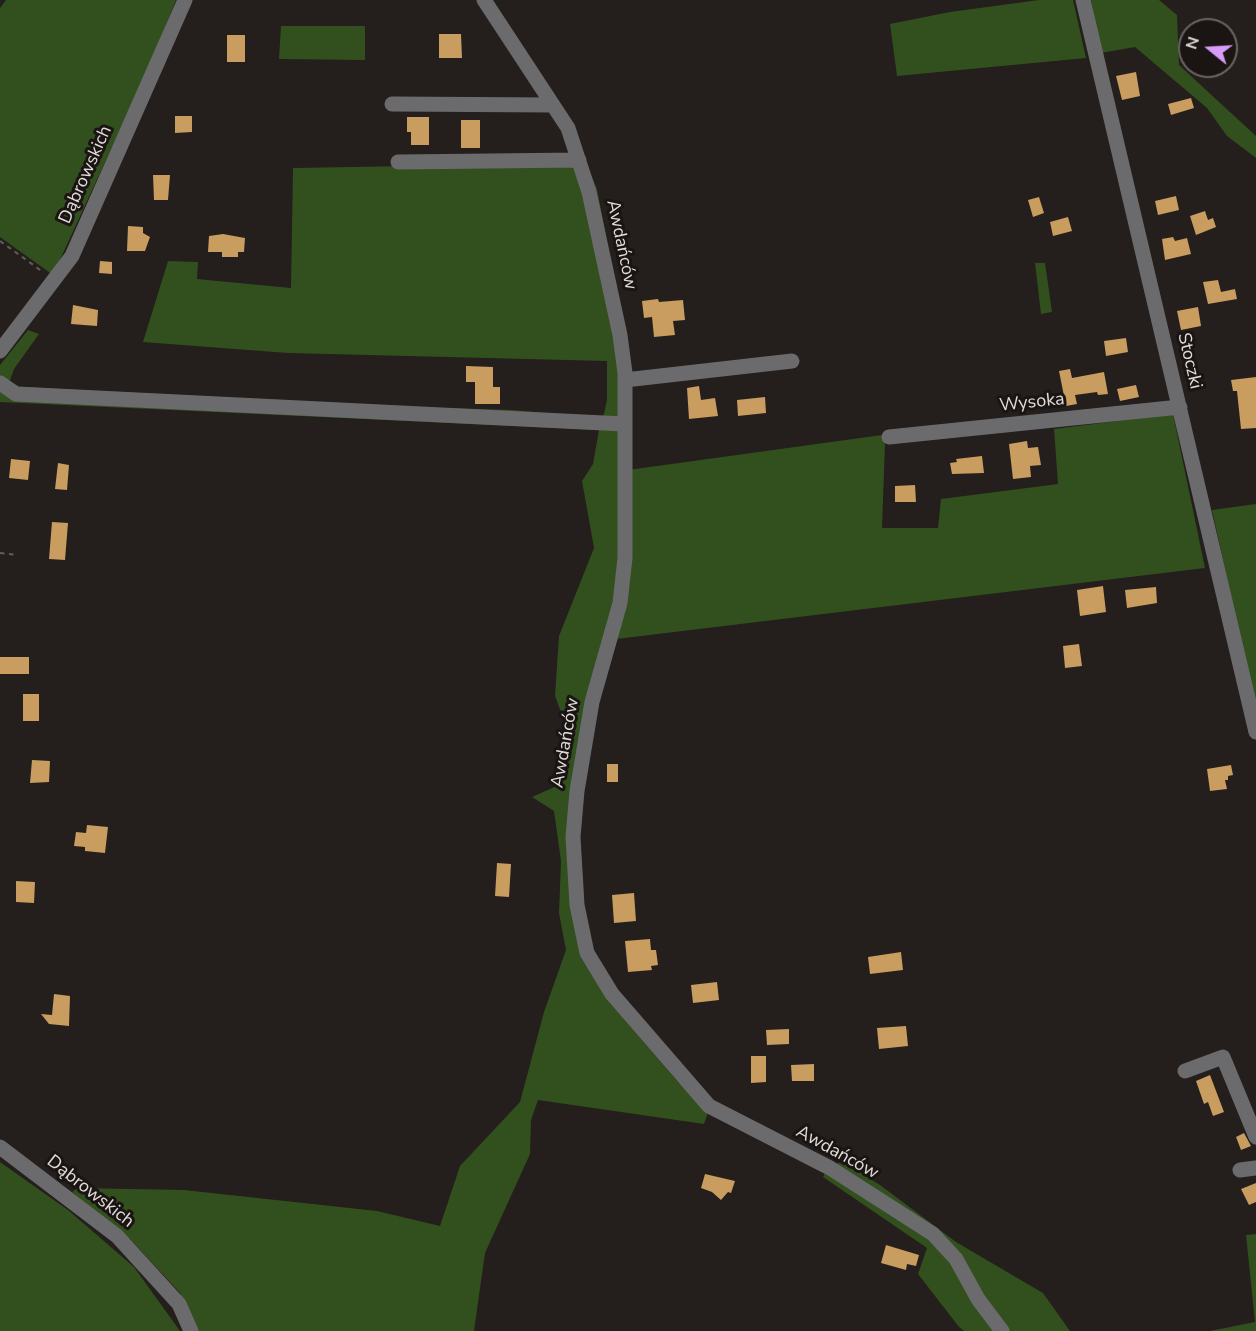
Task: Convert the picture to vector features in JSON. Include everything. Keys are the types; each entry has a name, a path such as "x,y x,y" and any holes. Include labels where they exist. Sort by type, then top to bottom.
{"street":[{"name":"Dąbrowskich","path":"0,351 72,256 185,0"},
{"name":"Awdańców","path":"484,0 568,128 589,192 620,335 625,380 626,558 620,603 592,702 577,791 573,837 577,905 587,953 612,994 709,1106 830,1168 933,1234 956,1259 978,1299 1002,1331"},
{"name":"Stoczki","path":"1083,0 1256,732"},
{"path":"392,104 553,105"},
{"path":"398,162 579,160"},
{"path":"625,380 792,361"},
{"path":"0,383 16,394 624,424"},
{"name":"Wysoka","path":"889,437 1180,407"},
{"path":"1185,1071 1222,1057 1256,1137"},
{"name":"Dąbrowskich","path":"0,1147 117,1236 178,1304 191,1331"},
{"path":"1240,1170 1256,1168"}],"path":[{"path":"0,242 55,281"},
{"path":"0,553 18,555"}],"green space":[{"path":"6,0 176,0 151,62 53,275 0,237 0,8"},
{"path":"1039,0 1073,0 1086,58 897,76 890,24 950,12"},
{"path":"1091,0 1159,0 1177,15 1178,78 1193,78 1256,136 1256,158 1227,136 1207,108 1135,47 1101,53"},
{"path":"281,26 365,26 365,60 279,59"},
{"path":"586,163 597,189 617,293 628,470 882,435 885,444 882,528 938,528 941,499 1058,484 1054,429 1173,414 1205,568 608,640 586,717 574,922 581,958 609,1002 678,1082 709,1110 704,1124 538,1100 531,1120 530,1154 485,1253 474,1331 197,1331 180,1293 130,1239 72,1192 78,1188 184,1190 377,1211 440,1226 460,1166 520,1102 544,1012 566,950 559,913 561,861 554,811 532,797 559,785 565,723 555,696 559,636 594,548 582,481 593,464 599,430 0,402 0,365 28,330 39,334 14,369 8,386 381,406 512,410 603,418 607,400 607,361 288,353 143,342 168,261 198,262 197,279 291,288 293,168"},
{"path":"1035,263 1045,263 1052,312 1041,314"},
{"path":"1256,504 1256,710 1212,510"},
{"path":"0,1162 68,1210 134,1267 180,1331 0,1331"},
{"path":"843,1162 880,1185 956,1242 1043,1293 1070,1331 1007,1331 981,1294 962,1256 833,1164"},
{"path":"826,1171 929,1236 948,1256 997,1331 964,1331 959,1327 918,1274 927,1248 823,1177"},
{"path":"1256,1234 1256,1331 1210,1331 1255,1322 1246,1235"}],"building":[{"path":"439,34 461,34 462,58 439,58"},
{"path":"227,35 245,35 245,62 227,62"},
{"path":"1136,72 1140,96 1122,100 1116,76"},
{"path":"1191,98 1194,108 1171,115 1168,104"},
{"path":"175,116 192,116 192,132 175,133"},
{"path":"407,117 429,117 429,145 411,145 411,132 407,132"},
{"path":"461,120 480,120 480,148 461,148"},
{"path":"153,175 170,175 168,200 154,200"},
{"path":"1176,196 1179,210 1158,215 1155,201"},
{"path":"1039,197 1044,213 1033,217 1028,200"},
{"path":"1205,211 1208,220 1213,218 1216,227 1196,235 1190,216"},
{"path":"1068,217 1072,231 1053,236 1050,222"},
{"path":"128,226 143,227 143,233 150,237 145,251 127,251"},
{"path":"223,234 245,238 244,252 238,252 238,257 222,257 222,252 208,252 209,236"},
{"path":"1173,237 1175,241 1187,238 1191,254 1165,260 1162,239"},
{"path":"100,261 112,262 112,274 99,273"},
{"path":"1218,280 1221,292 1235,289 1237,299 1208,304 1203,282"},
{"path":"658,299 659,302 683,300 685,320 673,321 675,335 654,337 652,317 644,318 642,301"},
{"path":"73,305 98,310 97,326 71,324"},
{"path":"1198,307 1201,326 1181,330 1177,311"},
{"path":"1126,338 1128,352 1106,356 1104,341"},
{"path":"466,366 493,367 493,387 500,387 500,404 475,404 475,382 466,382"},
{"path":"1070,369 1072,378 1104,372 1108,394 1098,395 1097,392 1075,395 1077,404 1066,406 1059,371"},
{"path":"1256,377 1256,428 1241,429 1237,391 1233,391 1231,380"},
{"path":"1136,385 1139,397 1120,401 1117,389"},
{"path":"699,386 701,400 715,398 718,416 689,419 687,388"},
{"path":"765,397 766,413 738,416 737,400"},
{"path":"1027,441 1028,448 1038,447 1041,465 1030,466 1031,477 1013,479 1009,444"},
{"path":"982,456 984,473 952,474 950,463 957,462 956,459"},
{"path":"11,459 30,461 28,480 9,478"},
{"path":"58,463 69,465 67,490 55,489"},
{"path":"915,485 916,502 895,502 895,486"},
{"path":"52,522 68,523 65,560 49,559"},
{"path":"1103,586 1106,612 1080,616 1077,590"},
{"path":"1156,587 1157,603 1127,608 1125,590"},
{"path":"1079,644 1082,666 1065,668 1063,646"},
{"path":"0,657 29,657 29,674 0,674"},
{"path":"23,694 39,694 39,721 23,721"},
{"path":"32,760 50,761 49,782 30,783"},
{"path":"607,764 618,764 618,782 607,782"},
{"path":"1231,765 1233,775 1228,776 1228,780 1225,780 1227,789 1210,791 1207,769"},
{"path":"87,825 108,827 105,853 85,851 85,847 74,846 76,832 86,833"},
{"path":"497,863 511,864 509,897 495,896"},
{"path":"16,881 35,882 34,903 16,902"},
{"path":"634,893 636,921 614,923 612,895"},
{"path":"650,939 651,950 656,950 658,965 651,966 652,970 628,972 625,941"},
{"path":"901,952 903,970 870,974 868,957"},
{"path":"717,982 719,1000 693,1003 691,985"},
{"path":"54,994 70,996 69,1026 49,1024 41,1014 52,1015"},
{"path":"906,1026 908,1046 879,1049 877,1028"},
{"path":"789,1029 789,1044 767,1045 766,1030"},
{"path":"751,1056 766,1056 766,1082 751,1083"},
{"path":"814,1064 814,1081 792,1081 791,1065"},
{"path":"1210,1075 1224,1112 1213,1116 1208,1102 1204,1104 1196,1081"},
{"path":"1244,1133 1251,1146 1241,1150 1236,1137"},
{"path":"705,1174 735,1181 731,1193 728,1192 721,1200 712,1192 701,1188"},
{"path":"1256,1183 1256,1202 1249,1205 1241,1189"},
{"path":"886,1245 919,1255 916,1266 907,1264 906,1270 881,1263"}]}
